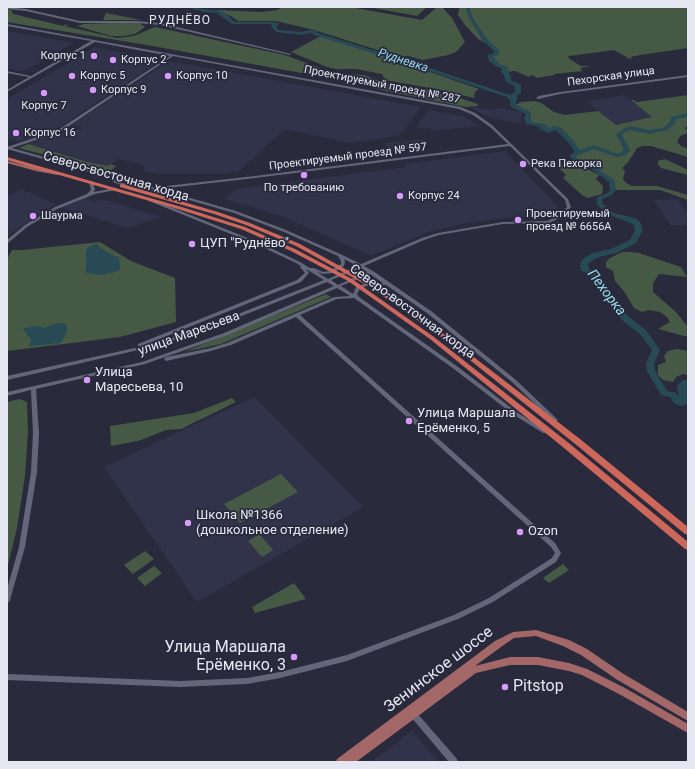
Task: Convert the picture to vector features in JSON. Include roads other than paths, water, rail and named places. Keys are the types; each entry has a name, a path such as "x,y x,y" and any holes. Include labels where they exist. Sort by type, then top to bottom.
{"highway":[{"name":"Северо-восточная хорда","path":"7,150 248,224 286,240 326,260 438,332 577,441 688,532"},
{"name":"Северо-восточная хорда","path":"7,158 184,209 243,228 293,250 369,288 567,446 688,546"}],"main road":[{"path":"7,162 38,170 67,175"},
{"name":"Зенинское шоссе","path":"340,762 498,644 513,635 536,634 566,643 584,652 619,676 688,717"},
{"name":"Зенинское шоссе","path":"349,762 474,670 510,661 538,661 569,667 584,672 622,691 688,729"}],"street":[{"path":"7,8 26,10 72,21 160,24 290,54"},
{"name":"Проектируемый проезд № 287","path":"7,25 460,108 480,117 510,144 566,200 569,207 559,217 548,222 502,223 438,234 361,266"},
{"path":"7,91 94,41"},
{"path":"7,150 59,131 174,55"},
{"path":"7,72 32,77"},
{"name":"Пехорская улица","path":"538,98 553,94 688,76"},
{"name":"Проектируемый проезд № 597","path":"152,188 189,185 510,144"},
{"path":"7,150 183,197 259,221 339,254 371,272 429,312 514,381 577,441"},
{"path":"77,168 152,194"},
{"path":"88,195 93,190 91,182"},
{"path":"183,197 177,192 179,189 189,185"},
{"path":"7,242 26,226 56,208 99,191 116,189"},
{"path":"130,193 233,234 316,271 329,272 343,265 343,261 339,254"},
{"path":"297,262 326,281 357,298 456,368 516,414 567,446"},
{"path":"122,352 299,281 307,273 297,262"},
{"name":"улица Маресьева","path":"7,378 122,352 197,332 361,266"},
{"name":"улица Маресьева","path":"7,394 143,363 226,334 371,272"},
{"path":"357,298 355,294 356,291 370,283 378,282 395,288"},
{"path":"143,363 229,344 336,298 357,298"},
{"path":"7,677 180,684 247,681 280,675 347,658 456,618 497,597 557,557 558,553 554,545 297,315"},
{"path":"7,600 22,548 34,472 36,433 33,388"},
{"path":"414,715 454,762"}],"waterway":[{"name":"Рудневка","path":"190,7 201,10"},
{"path":"467,7 471,18 485,40 497,51 497,54 490,56 493,58 491,58 497,65 506,68 506,70 503,71 507,74 508,81 518,85 518,93 513,95 515,98 513,99"},
{"name":"Рудневка","path":"204,11 218,12 231,20 232,23 272,23 277,24 273,27 277,31 302,34 309,31 314,32 316,34 509,96 513,99"},
{"name":"Рудневка","path":"513,99 513,106 529,113 527,118 528,123 546,126 542,128 548,131 558,128 572,142 573,146 579,153"},
{"name":"Пехорка","path":"579,153 594,147 618,156 625,153 627,150 619,134 625,130 631,128 649,132 665,129 673,123 673,118 688,115"},
{"name":"Пехорка","path":"579,153 573,155 575,161 589,165 612,181 613,190 610,194 599,198 599,204 612,214 631,220 637,224 639,230 633,241 613,251 596,255 587,260 584,264 585,270 593,275 602,290 626,319 643,332 656,350 650,364 651,371 664,393 673,395 677,401 681,403 684,402 682,386 686,382 688,383"}],"place":[{"name":"Корпус 1","path":"94,56"},
{"name":"Корпус 2","path":"113,60"},
{"name":"Корпус 5","path":"72,76"},
{"name":"Корпус 10","path":"168,76"},
{"name":"Корпус 9","path":"93,90"},
{"name":"Корпус 7","path":"44,93"},
{"name":"Корпус 16","path":"16,133"},
{"name":"Река Пехорка","path":"523,164"},
{"name":"По требованию","path":"304,175"},
{"name":"Корпус 24","path":"400,196"},
{"name":"Шаурма","path":"33,216"},
{"name":"Проектируемый проезд № 6656А","path":"518,220"},
{"name":"ЦУП \"Руднёво\"","path":"192,244"},
{"name":"Улица Маресьева, 10","path":"87,380"},
{"name":"Улица Маршала Ерёменко, 5","path":"409,421"},
{"name":"Школа №1366 (дошкольное отделение)","path":"188,523"},
{"name":"Ozon","path":"520,532"},
{"name":"Улица Маршала Ерёменко, 3","path":"294,657"},
{"name":"Pitstop","path":"505,687"}],"district":[{"name":"РУДНЁВО","path":"180,21"}]}
